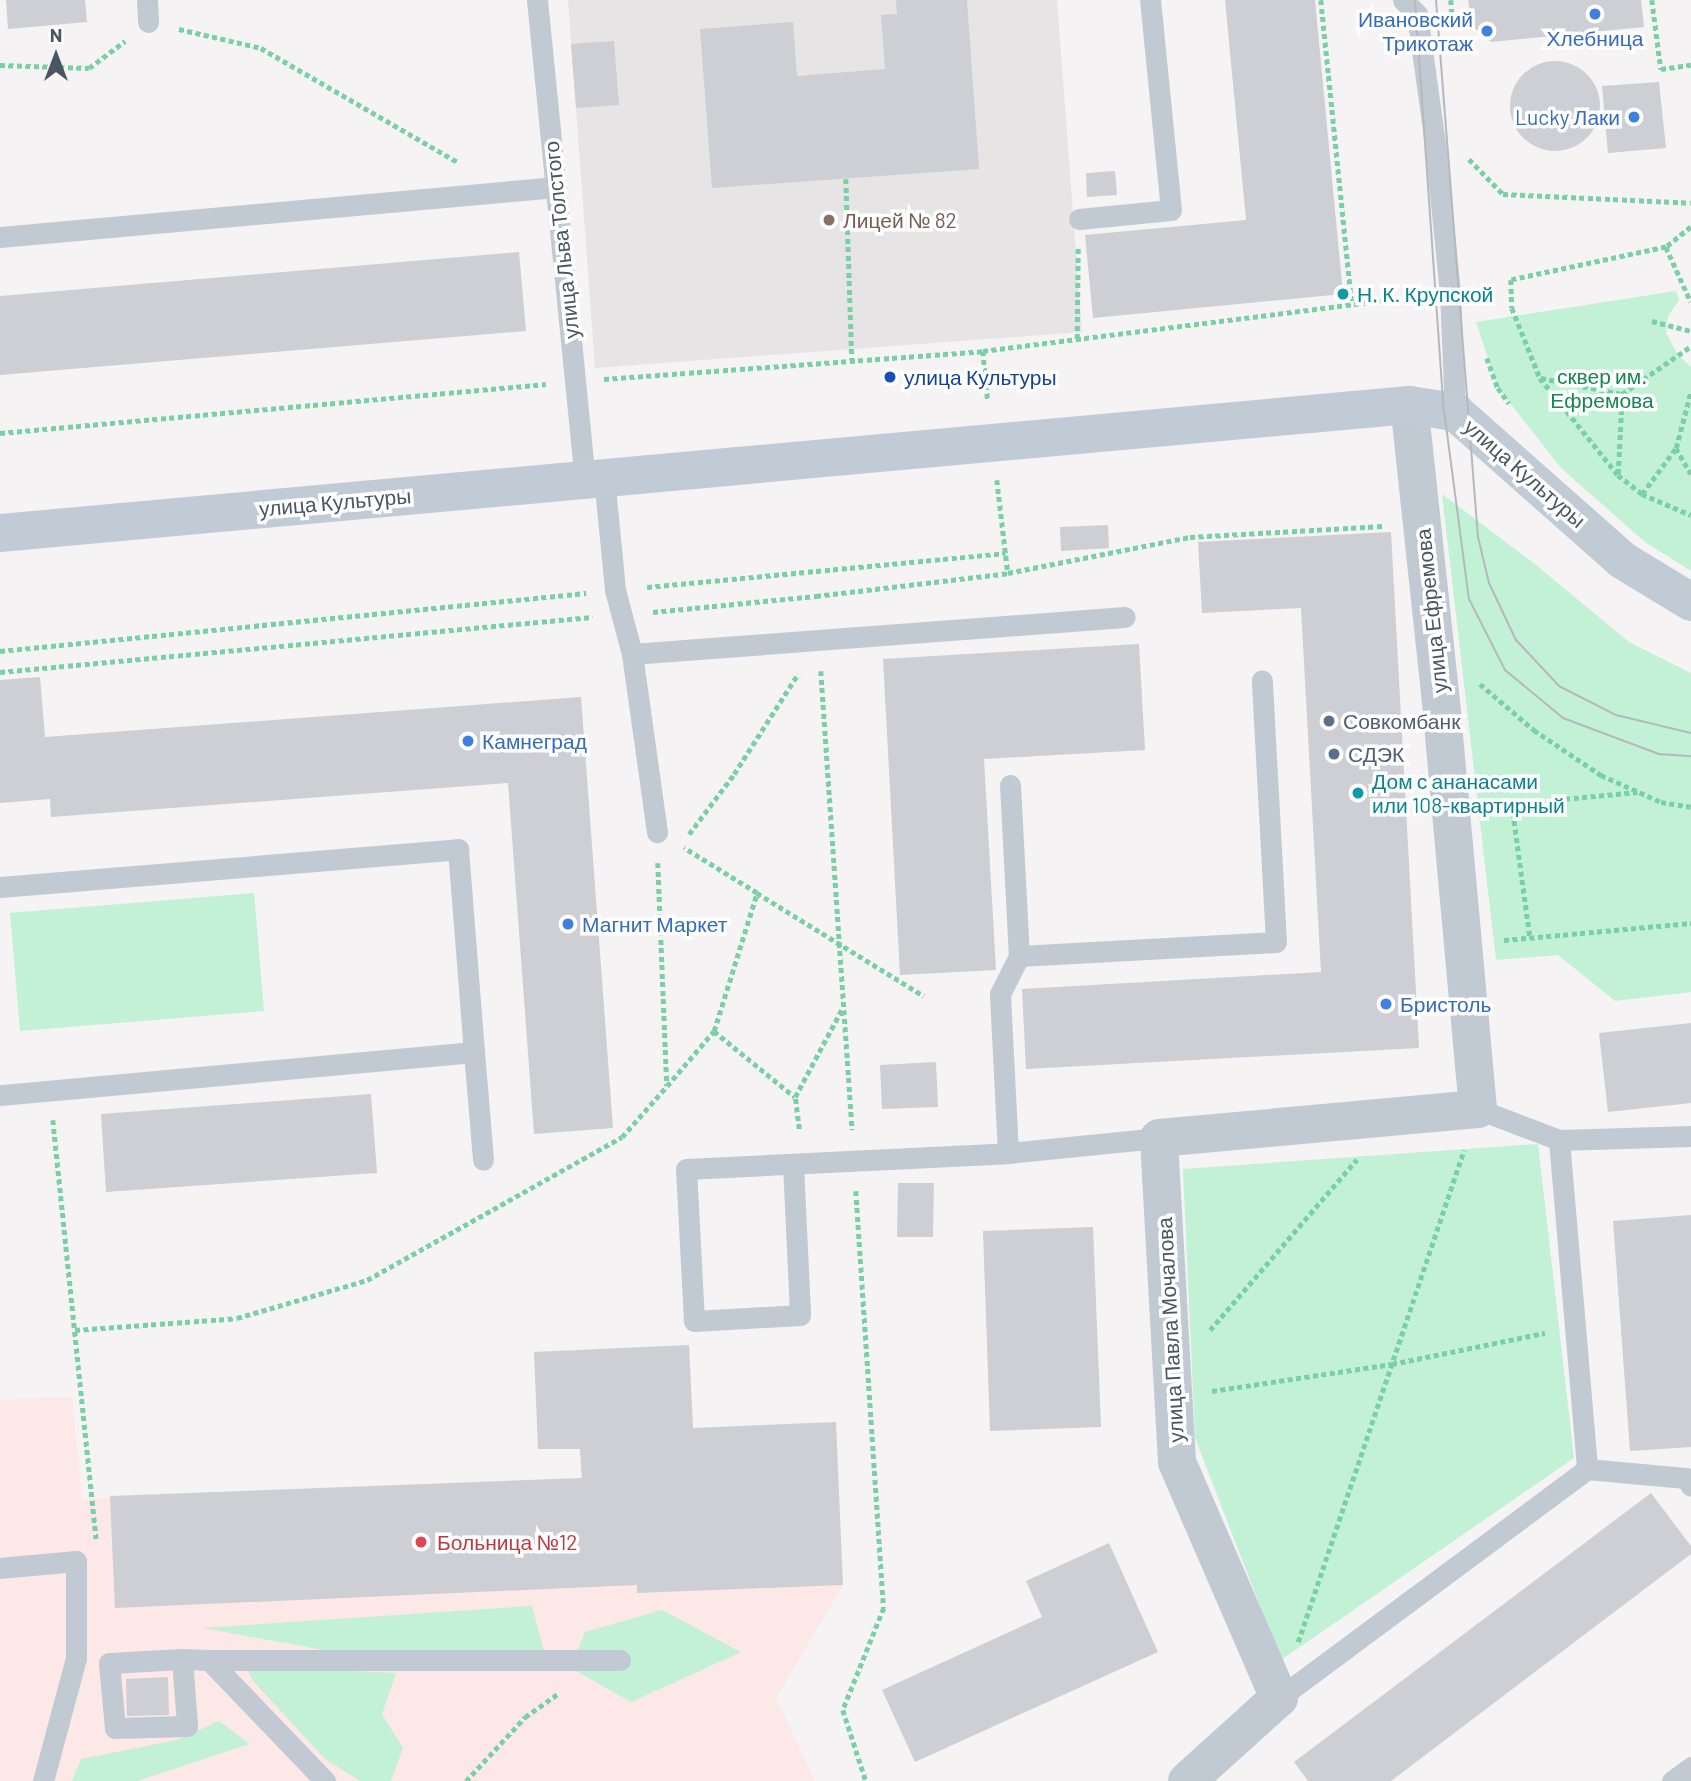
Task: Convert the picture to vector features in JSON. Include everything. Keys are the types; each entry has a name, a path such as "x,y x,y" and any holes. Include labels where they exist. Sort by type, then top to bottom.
{"main road":[{"name":"улица Культуры","path":"0,533 1409,405 1455,412 1622,560 1691,602"}],"street":[{"name":"улица Ефремова","path":"1409,405 1451,810 1478,1109"},
{"path":"1159,1138 1478,1109"},
{"name":"улица Павла Мочалова","path":"1159,1138 1177,1462 1279,1698"},
{"path":"1187,1781 1279,1698"}],"lane":[{"path":"147,0 148,22"},
{"name":"улица Льва Толстого","path":"537,0 575,381 615,590 632,654 657,832"},
{"path":"1079,219 1171,210 1150,0"},
{"path":"1403,0 1417,14 1435,143 1450,292 1455,412"},
{"path":"0,237 556,187"},
{"path":"632,654 1125,617"},
{"path":"1019,956 1276,942 1262,680"},
{"path":"1008,1153 1000,994 1019,956 1010,785"},
{"path":"0,887 458,849 483,1160"},
{"path":"0,1095 474,1052"},
{"path":"1478,1109 1559,1139 1691,1136"},
{"path":"793,1164 800,1315 694,1321 686,1169 1008,1153 1159,1138"},
{"path":"1559,1139 1587,1469"},
{"path":"1279,1698 1587,1469 1686,1478 1691,1486"},
{"path":"0,1568 76,1561 76,1658 43,1781"},
{"path":"181,1659 187,1726 115,1728 109,1663 181,1659 613,1660"},
{"path":"209,1660 325,1781"},
{"path":"1672,1781 1691,1767"}],"path":[{"path":"1321,0 1352,304"},
{"path":"1451,0 1453,26"},
{"path":"1652,0 1661,69 1691,65"},
{"path":"0,65 89,68 148,22 261,48 508,192"},
{"path":"1466,156 1503,194 1691,203"},
{"path":"846,179 852,360"},
{"path":"1077,339 1079,219"},
{"path":"1691,227 1666,247 1511,281 1512,307 1540,378 1618,475 1642,494 1691,515"},
{"path":"1666,247 1691,302"},
{"path":"0,433 575,381 983,351 1395,299"},
{"path":"1652,321 1691,331"},
{"path":"1540,378 1622,394 1691,346"},
{"path":"1486,355 1498,388 1514,408"},
{"path":"1642,494 1676,447 1691,391"},
{"path":"1618,475 1622,394"},
{"path":"1676,447 1691,474"},
{"path":"1190,537 1389,526"},
{"path":"0,651 1005,553"},
{"path":"816,596 884,1608 843,1710 866,1781"},
{"path":"819,640 734,774 680,846 924,996"},
{"path":"1476,681 1534,730 1601,775 1661,802 1691,807"},
{"path":"1451,810 1638,792"},
{"path":"1512,804 1530,938"},
{"path":"657,832 667,1086"},
{"path":"75,1330 237,1318 367,1280 622,1138 715,1031 757,893"},
{"path":"1463,944 1691,923"},
{"path":"799,1129 795,1097 843,1008"},
{"path":"715,1031 795,1097"},
{"path":"50,1091 97,1540"},
{"path":"1279,1698 1478,1109"},
{"path":"1209,1331 1395,1116"},
{"path":"1206,1392 1392,1364 1547,1333"},
{"path":"466,1781 525,1717 613,1660"}],"shaded area":[{"name":"Лицей № 82","path":"568,0 1057,0 1082,332 595,368"},
{"name":"Больница №12","path":"689,1345 693,1428 843,1585 776,1698 815,1781 0,1781 0,1400 72,1397 82,1499 581,1478 579,1449 538,1449 534,1352"}],"green space":[{"name":"сквер им. Ефремова","path":"1676,291 1679,300 1668,316 1666,333 1678,355 1691,367 1691,571 1645,542 1561,468 1498,388 1476,322"},
{"path":"1442,494 1531,561 1629,642 1691,673 1691,992 1615,1001 1558,955 1496,960"},
{"path":"254,893 264,1011 20,1031 10,913"},
{"path":"1538,1144 1574,1458 1281,1660 1195,1438 1183,1169"},
{"path":"532,1606 544,1651 323,1650 203,1628"},
{"path":"662,1610 741,1652 631,1702 571,1668 585,1632"},
{"path":"245,1666 396,1673 382,1714 403,1748 391,1781 360,1781 325,1759 253,1681"},
{"path":"219,1721 250,1744 137,1781 72,1781 81,1759 177,1740"}],"building":[{"path":"6,0 85,0 87,22 8,29"},
{"path":"896,0 967,0 979,169 712,188 700,29 793,22 797,76 885,69 881,15 897,14"},
{"path":"1225,0 1315,0 1343,294 1093,318 1085,235 1246,220"},
{"path":"1468,0 1641,0 1644,27 1491,42 1472,26"},
{"path":"614,41 619,105 576,108 571,44"},
{"path":"1555,61 1572,65 1587,74 1596,89 1600,106 1596,123 1587,138 1572,147 1555,151 1538,147 1523,138 1514,123 1510,106 1514,89 1523,74 1538,65"},
{"name":"Lucky Лаки","path":"1659,82 1666,148 1608,153 1602,86"},
{"path":"1115,171 1117,195 1087,197 1086,173"},
{"path":"519,252 526,331 0,375 0,296"},
{"path":"1108,525 1109,548 1061,551 1060,527"},
{"name":"Дом с ананасами или 108-квартирный","path":"1391,532 1419,1048 1026,1069 1022,989 1321,972 1301,608 1202,613 1198,542"},
{"path":"1139,644 1145,750 984,759 996,970 900,975 883,659"},
{"path":"40,677 45,737 581,697 613,1128 534,1134 508,783 51,817 50,799 0,803 0,680"},
{"path":"1691,1023 1691,1103 1608,1112 1599,1033"},
{"path":"936,1062 938,1107 882,1109 880,1065"},
{"path":"371,1094 377,1173 106,1192 101,1114"},
{"path":"898,1183 934,1183 933,1237 897,1237"},
{"path":"1691,1215 1691,1447 1630,1451 1613,1221"},
{"path":"1093,1227 1101,1427 990,1431 983,1231"},
{"path":"689,1345 693,1428 836,1422 843,1585 637,1593 637,1585 115,1608 110,1496 582,1478 580,1449 538,1449 534,1352"},
{"path":"1651,1493 1691,1546 1691,1554 1391,1781 1308,1781 1294,1762"},
{"path":"1109,1543 1158,1652 915,1762 882,1690 1042,1617 1026,1581"},
{"path":"168,1677 169,1715 127,1716 126,1679"}],"tram line":[{"path":"1415,0 1444,410 1469,599 1505,670 1563,718 1659,754 1691,756"},
{"path":"1436,0 1478,537 1489,583 1516,640 1559,686 1616,715 1691,733"}],"place":[{"name":"Хлебница","path":"1595,14"},
{"name":"Ивановский Трикотаж","path":"1487,31"},
{"name":"Lucky Лаки","path":"1634,117"},
{"name":"Лицей № 82","path":"829,220"},
{"name":"Н. К. Крупской","path":"1343,294"},
{"name":"улица Культуры","path":"890,377"},
{"name":"Совкомбанк","path":"1329,721"},
{"name":"Камнеград","path":"468,741"},
{"name":"СДЭК","path":"1334,754"},
{"name":"Дом с ананасами или 108-квартирный","path":"1358,793"},
{"name":"Магнит Маркет","path":"568,924"},
{"name":"Бристоль","path":"1386,1004"},
{"name":"Больница №12","path":"421,1542"}]}
